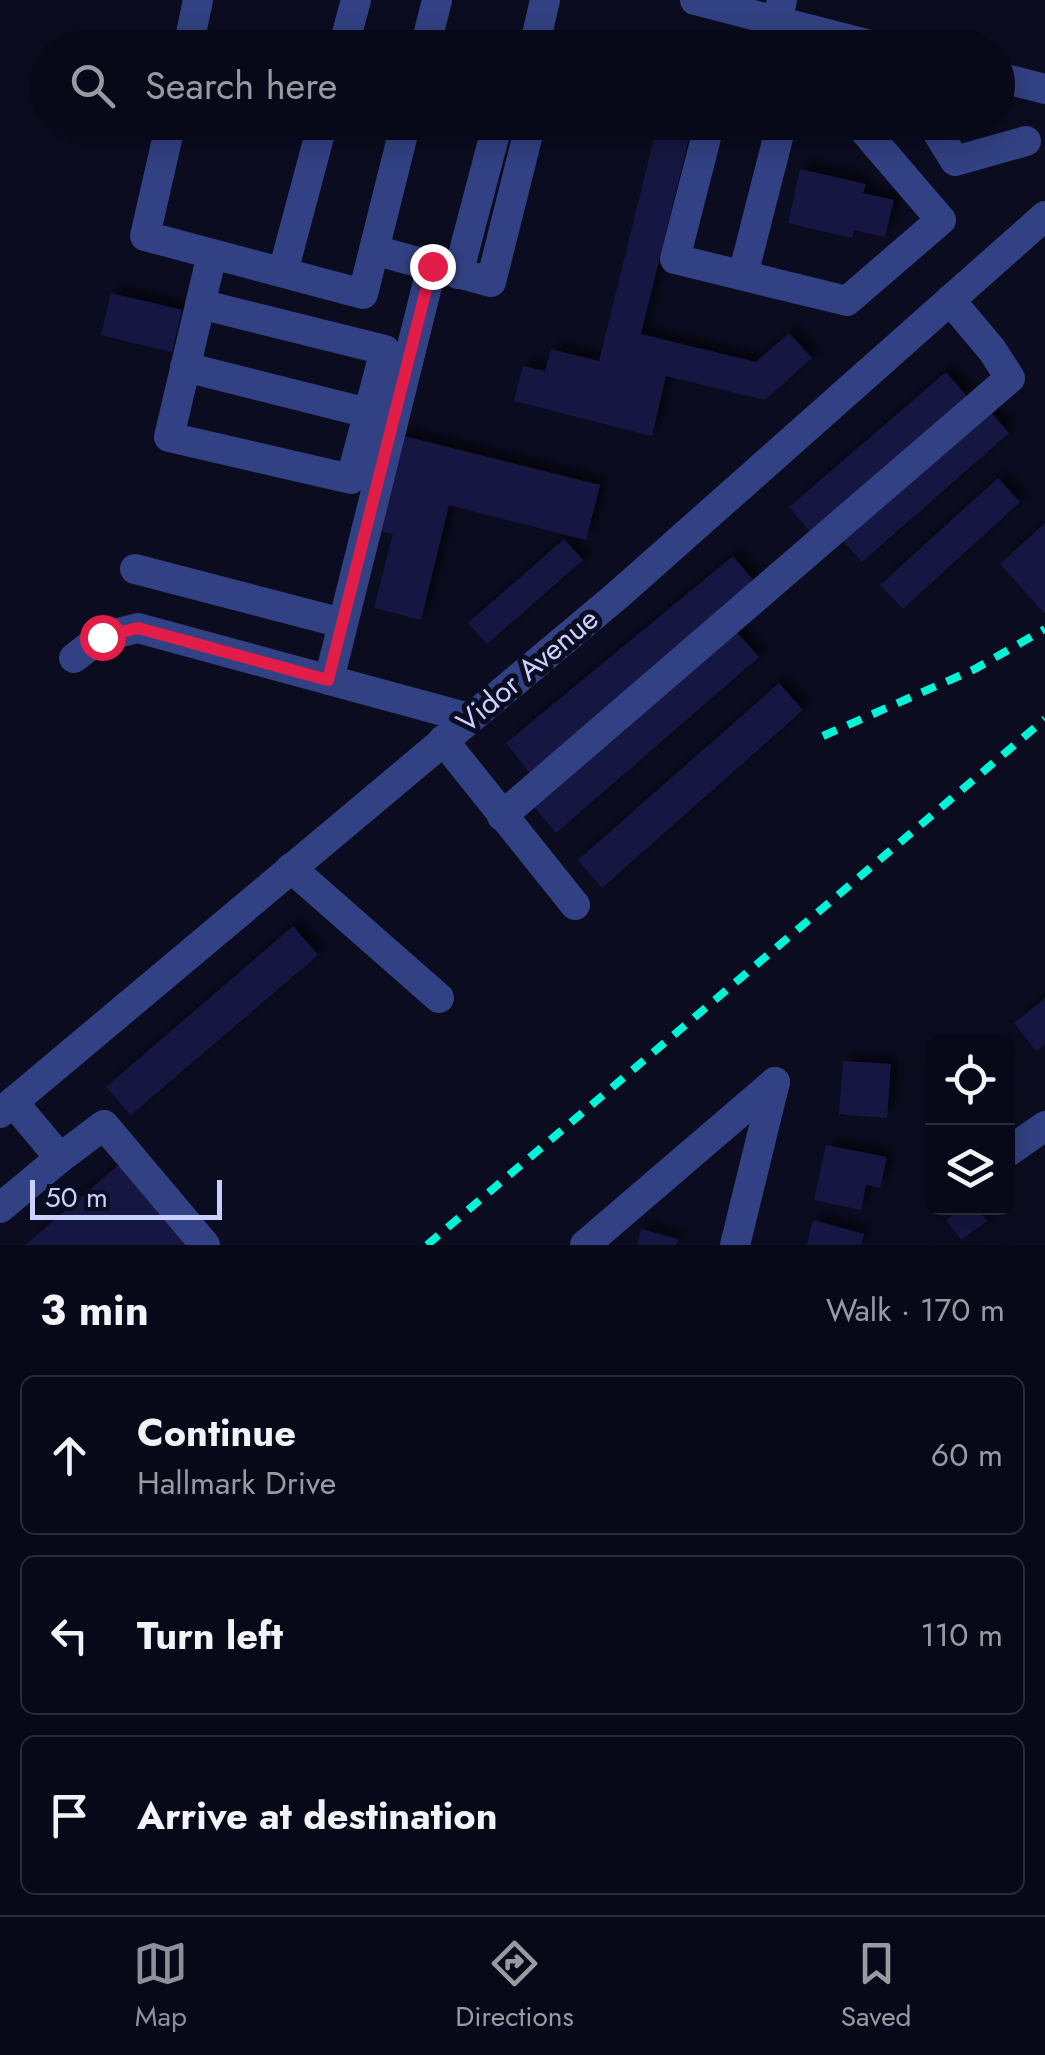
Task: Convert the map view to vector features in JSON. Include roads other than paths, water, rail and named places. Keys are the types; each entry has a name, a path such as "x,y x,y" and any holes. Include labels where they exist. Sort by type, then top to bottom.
{"street":[{"path":"192,30 198,0"},
{"path":"348,30 356,0"},
{"path":"430,30 437,0"},
{"path":"538,30 546,0"},
{"path":"695,0 806,30"},
{"path":"1015,81 1045,89"},
{"path":"166,140 145,236 364,294 402,140"},
{"path":"283,272 318,140"},
{"path":"328,680 445,270 492,140"},
{"path":"374,250 491,282 526,140"},
{"path":"705,140 675,259 848,301 941,220 872,140"},
{"path":"743,275 777,140"},
{"path":"943,140 955,161 1026,142"},
{"name":"Vidor Avenue","path":"6,1107 619,594 1045,216"},
{"path":"200,304 384,350 351,479 169,437 185,367 200,304 212,254"},
{"path":"502,816 1010,378 950,300"},
{"path":"185,367 368,412"},
{"path":"134,570 342,623"},
{"path":"74,658 102,637 138,628 469,718"},
{"path":"442,740 576,906"},
{"path":"290,868 439,998"},
{"path":"586,1245 775,1082 736,1245"},
{"path":"6,1107 60,1158"},
{"path":"0,1208 104,1125 206,1245"},
{"path":"1015,1147 1045,1126"}],"railway":[{"path":"823,736 975,669 1045,629"},
{"path":"427,1245 1045,719"}]}
